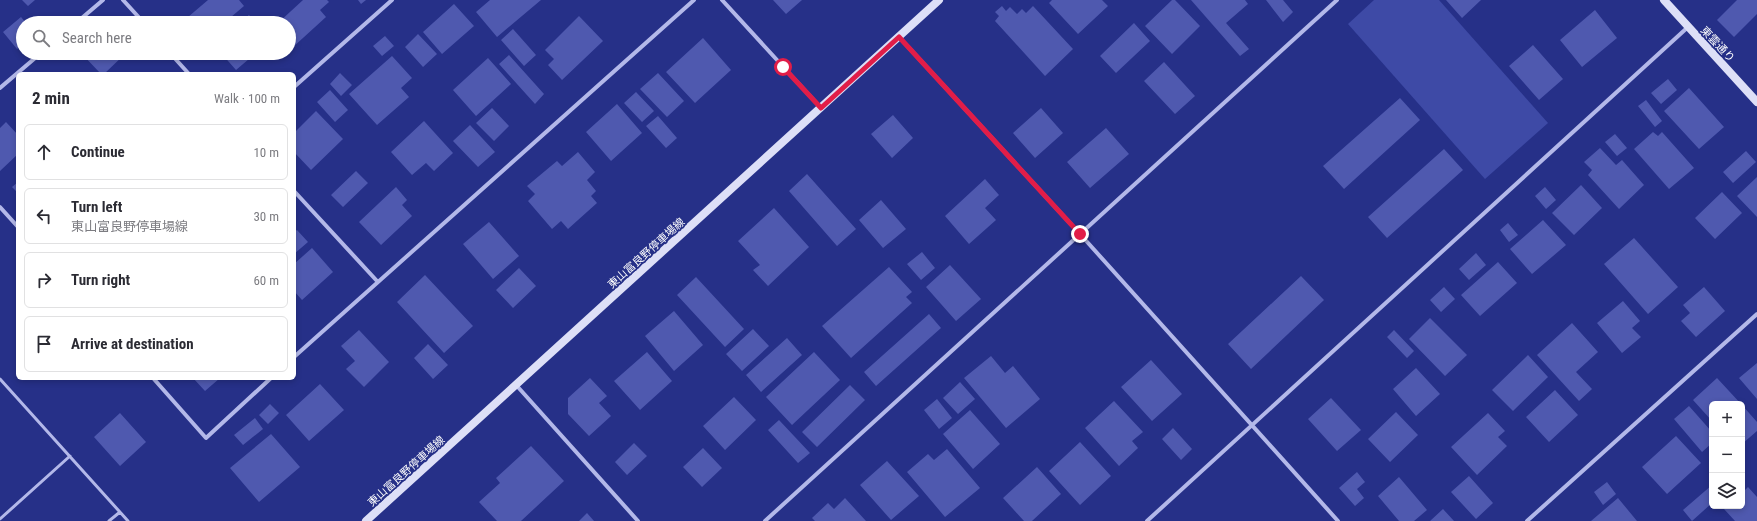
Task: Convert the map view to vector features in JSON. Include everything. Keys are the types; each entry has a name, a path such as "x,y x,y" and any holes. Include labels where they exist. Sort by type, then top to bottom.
{"main road":[{"name":"東山富良野停車場線","path":"366,521 939,0"},
{"name":"東雲通り","path":"1664,0 1757,102"}],"street":[{"path":"84,16 102,0"},
{"path":"123,0 138,16"},
{"path":"296,85 392,0"},
{"path":"296,355 377,281 694,0"},
{"path":"722,0 821,108"},
{"path":"765,521 1337,0"},
{"path":"1147,521 1688,27"},
{"path":"899,37 1080,234 1338,521"},
{"path":"19,72 33,60"},
{"path":"176,60 187,72"},
{"path":"0,88 16,74"},
{"path":"296,193 377,281"},
{"path":"0,207 16,225"},
{"path":"1527,521 1757,314"},
{"path":"155,380 206,438 269,380"},
{"path":"516,386 638,521"}],"lane":[{"path":"0,379 128,521"},
{"path":"0,519 70,456"},
{"path":"109,521 120,512"}],"shaded area":[{"path":"1374,0 1439,0 1548,123 1485,179 1348,24"}],"building":[{"path":"22,0 35,0 28,6"},
{"path":"208,0 239,0 244,6 232,16 189,16"},
{"path":"303,0 327,0 329,2 320,10 326,17 296,44 296,16 286,16"},
{"path":"358,0 366,0 361,4"},
{"path":"490,0 541,0 497,37 476,12"},
{"path":"773,0 802,0 786,14"},
{"path":"1052,0 1102,0 1108,6 1078,34 1049,3"},
{"path":"1172,0 1175,0 1200,26 1172,54 1145,26"},
{"path":"1191,0 1245,0 1248,4 1226,23 1249,49 1240,56"},
{"path":"1266,0 1283,0 1293,12 1283,22"},
{"path":"1446,0 1481,0 1462,18"},
{"path":"1737,0 1757,0 1757,14 1734,37 1717,20"},
{"path":"454,4 474,26 442,54 423,32"},
{"path":"1002,6 1006,11 1010,7 1017,14 1022,9 1026,13 1033,6 1073,49 1045,76 995,21 999,16 995,12"},
{"path":"1595,10 1617,38 1582,67 1560,40"},
{"path":"579,16 603,41 562,80 548,65 554,59 545,50"},
{"path":"16,21 16,48 3,32"},
{"path":"1134,23 1150,41 1116,73 1100,56"},
{"path":"513,29 536,55 524,66 501,40"},
{"path":"418,34 437,54 423,67 405,47"},
{"path":"385,36 394,46 382,56 373,46"},
{"path":"703,38 731,70 695,103 666,72"},
{"path":"1533,45 1563,79 1539,100 1509,66"},
{"path":"509,55 544,94 535,104 499,64"},
{"path":"392,56 412,78 401,88 409,97 377,125 349,94"},
{"path":"488,58 511,84 476,116 453,90"},
{"path":"88,60 119,60 106,72 99,72"},
{"path":"227,60 248,60 236,70"},
{"path":"1164,62 1195,96 1175,114 1144,81"},
{"path":"340,73 352,85 341,96 330,84"},
{"path":"658,73 684,101 667,117 640,89"},
{"path":"1668,79 1677,90 1661,104 1651,93"},
{"path":"1689,88 1724,127 1699,149 1664,111"},
{"path":"330,90 348,110 335,122 317,102"},
{"path":"636,92 654,111 642,122 624,103"},
{"path":"1400,98 1420,120 1344,189 1323,166"},
{"path":"1646,100 1662,121 1655,127 1638,106"},
{"path":"617,104 642,133 611,161 586,132"},
{"path":"492,108 509,126 494,141 476,123"},
{"path":"1041,108 1063,133 1035,158 1013,133"},
{"path":"316,111 343,139 311,170 296,154 296,131"},
{"path":"893,115 913,138 892,158 871,134"},
{"path":"658,116 677,138 666,148 646,126"},
{"path":"424,121 453,153 434,171 426,163 412,175 391,152"},
{"path":"6,122 16,133 16,156 0,171 0,128"},
{"path":"470,125 495,152 478,167 453,141"},
{"path":"1106,128 1129,154 1090,188 1067,162"},
{"path":"1653,132 1658,136 1662,132 1694,168 1669,189 1634,149"},
{"path":"1615,134 1627,148 1617,156 1605,142"},
{"path":"1600,148 1616,165 1622,160 1644,185 1619,209 1588,175 1592,170 1584,162"},
{"path":"1444,149 1463,170 1387,238 1368,217"},
{"path":"1746,151 1756,162 1733,183 1723,172"},
{"path":"578,152 595,172 587,180 596,191 591,196 597,203 568,229 561,221 552,229 528,201 535,194 527,186 557,161 562,166"},
{"path":"356,171 368,183 343,207 331,195"},
{"path":"807,174 856,229 837,246 789,191"},
{"path":"1757,177 1757,217 1737,196"},
{"path":"985,179 999,195 985,208 996,220 969,244 945,216"},
{"path":"16,184 16,191 12,187"},
{"path":"1581,185 1602,208 1574,235 1552,213"},
{"path":"396,187 407,200 402,205 412,216 381,245 359,222"},
{"path":"1545,187 1556,200 1546,209 1535,196"},
{"path":"1722,192 1742,213 1715,239 1695,218"},
{"path":"881,200 906,229 883,248 859,220"},
{"path":"774,208 809,247 768,286 753,270 760,265 738,241"},
{"path":"1543,220 1566,245 1532,274 1510,249"},
{"path":"489,222 519,256 493,279 463,244"},
{"path":"1508,223 1518,235 1509,242 1500,230"},
{"path":"296,231 308,242 296,252"},
{"path":"1634,238 1678,287 1648,314 1604,264"},
{"path":"312,248 333,272 302,300 296,293 296,262"},
{"path":"922,252 935,268 921,280 907,264"},
{"path":"1476,253 1486,265 1469,280 1459,269"},
{"path":"1498,262 1517,283 1480,316 1461,295"},
{"path":"950,265 981,299 956,321 926,287"},
{"path":"889,267 912,292 906,297 912,303 851,358 822,326"},
{"path":"519,268 536,286 513,308 496,290"},
{"path":"425,275 473,326 444,353 397,302"},
{"path":"1301,276 1324,300 1251,369 1228,344"},
{"path":"696,277 744,329 725,347 677,295"},
{"path":"1444,287 1455,299 1441,312 1430,300"},
{"path":"1704,287 1725,311 1696,337 1681,321 1690,313 1683,305"},
{"path":"1623,301 1640,321 1632,328 1641,337 1622,353 1597,323"},
{"path":"674,311 703,345 674,371 645,336"},
{"path":"929,314 941,328 876,386 864,372"},
{"path":"1430,318 1467,355 1445,376 1409,339"},
{"path":"1572,323 1598,352 1576,372 1592,389 1579,401 1537,355"},
{"path":"753,329 769,346 742,371 726,354"},
{"path":"359,330 389,362 364,387 346,369 355,361 341,346"},
{"path":"1394,330 1414,351 1407,358 1387,337"},
{"path":"787,338 802,355 761,392 746,375"},
{"path":"428,344 448,365 433,379 414,358"},
{"path":"647,352 672,381 640,410 614,381"},
{"path":"814,352 840,380 792,425 766,397"},
{"path":"1528,355 1548,377 1513,411 1492,390"},
{"path":"991,356 1005,373 1013,366 1040,399 1006,428 964,378"},
{"path":"1151,360 1182,394 1152,421 1121,387"},
{"path":"1757,363 1757,399 1739,378"},
{"path":"1416,368 1440,394 1416,416 1393,389"},
{"path":"590,378 607,396 599,403 611,416 589,436 568,414 568,398"},
{"path":"1717,378 1738,401 1709,401 1709,418 1693,400"},
{"path":"195,380 218,380 205,391"},
{"path":"960,382 975,399 958,414 943,398"},
{"path":"320,384 344,410 309,441 286,415"},
{"path":"850,385 865,400 817,447 802,432"},
{"path":"1555,390 1578,415 1549,442 1526,417"},
{"path":"734,397 756,420 725,450 703,426"},
{"path":"1331,398 1361,430 1337,451 1308,419"},
{"path":"937,399 952,418 939,429 924,410"},
{"path":"1114,401 1143,432 1132,441 1138,448 1119,466 1085,428"},
{"path":"270,404 279,413 268,424 259,415"},
{"path":"1689,406 1709,429 1709,446 1702,452 1674,419"},
{"path":"1745,408 1757,422 1757,431 1745,441"},
{"path":"970,410 1000,444 973,469 943,434"},
{"path":"1396,412 1418,435 1390,462 1368,439"},
{"path":"120,413 146,442 120,466 94,437"},
{"path":"1488,413 1505,431 1498,437 1507,446 1477,475 1451,447"},
{"path":"255,418 263,429 243,445 234,435"},
{"path":"779,420 810,453 798,463 768,430"},
{"path":"1173,428 1192,449 1181,460 1162,439"},
{"path":"271,434 300,467 259,502 230,468"},
{"path":"1676,436 1701,463 1667,494 1642,467"},
{"path":"1080,442 1111,476 1080,505 1049,471"},
{"path":"634,443 647,456 627,475 615,462"},
{"path":"531,446 564,481 521,521 497,521 479,502 500,483 496,478"},
{"path":"703,448 722,468 702,487 683,467"},
{"path":"947,449 980,488 945,517 907,472 928,454 934,460"},
{"path":"887,461 919,496 891,520 860,485"},
{"path":"1037,467 1061,494 1032,521 1024,521 1003,498"},
{"path":"1357,472 1365,482 1357,489 1364,498 1355,506 1339,488"},
{"path":"1469,476 1493,503 1476,519 1451,492"},
{"path":"1399,477 1427,510 1414,521 1399,521 1378,496"},
{"path":"1607,482 1616,494 1603,505 1594,492"},
{"path":"1748,487 1757,497 1757,521 1735,521 1724,509 1745,509 1745,490"},
{"path":"1709,488 1709,506 1692,521 1683,510"},
{"path":"845,498 866,521 815,521 812,518 828,503 834,509"},
{"path":"1618,498 1637,521 1591,521"},
{"path":"1443,509 1454,521 1430,521"},
{"path":"587,513 594,521 579,521"}],"route":[{"path":"783,67 821,108 899,37 1080,234"}]}
